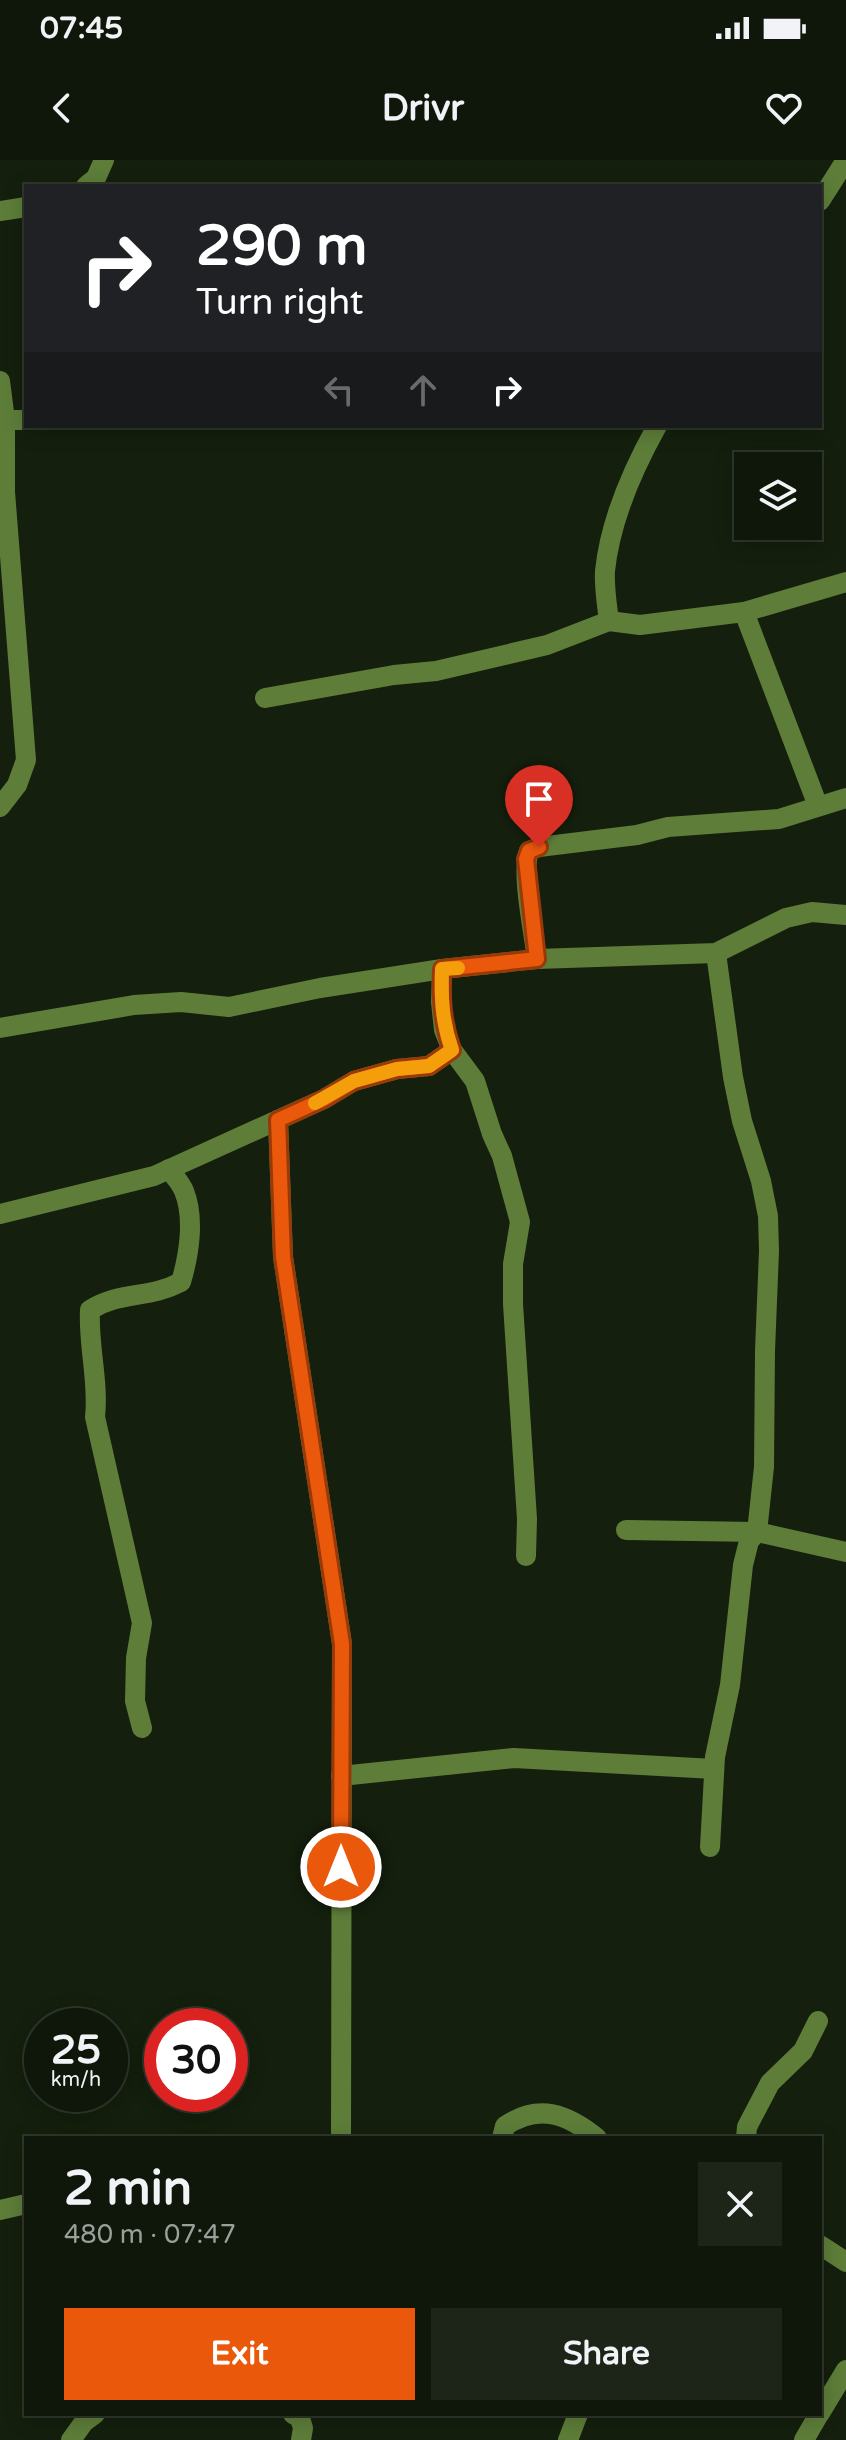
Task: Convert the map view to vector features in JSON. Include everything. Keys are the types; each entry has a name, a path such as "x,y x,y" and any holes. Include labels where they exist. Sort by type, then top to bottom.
{"street":[{"path":"88,184 96,178 104,160"},
{"path":"822,198 846,160"},
{"path":"0,211 24,207"},
{"path":"0,381 5,420 6,570 26,760 17,785 0,807"},
{"path":"5,420 24,420"},
{"path":"609,621 605,572 611,545 622,503 656,428"},
{"path":"265,698 394,675 436,671 547,645 609,621 640,625 744,612 846,582"},
{"path":"744,612 818,806"},
{"path":"537,959 527,875 529,851 539,847 637,835 668,827 779,819 846,798"},
{"path":"0,1028 134,1005 181,1002 229,1007 320,988 442,969 537,959 716,953 786,918 812,912 846,915"},
{"path":"710,1847 714,1769 730,1685 743,1565 749,1541 757,1532 764,1467 768,1216 733,1077 716,953"},
{"path":"442,969 444,1030 452,1050 475,1081 509,1177 520,1222 513,1264 513,1304 527,1519 526,1556"},
{"path":"0,1214 154,1176 324,1099 354,1081 397,1069 429,1066 452,1050"},
{"path":"278,1120 283,1257 342,1644 341,2136"},
{"path":"142,1728 135,1687 142,1623 95,1417 90,1310 106,1300 162,1292 181,1282 187,1261 189,1224 184,1191 169,1169"},
{"path":"626,1530 757,1532 846,1552"},
{"path":"341,1776 514,1758 714,1769"},
{"path":"746,2136 747,2127 770,2083 803,2051 818,2021"},
{"path":"502,2136 505,2126 521,2116 552,2113 585,2128 595,2136"},
{"path":"0,2210 24,2204"},
{"path":"822,2246 846,2262"},
{"path":"822,2411 846,2370"},
{"path":"71,2440 92,2416"},
{"path":"296,2416 303,2428 301,2440"},
{"path":"568,2440 577,2416"},
{"path":"804,2440 819,2416"}],"slow traffic":[{"path":"315,1103 354,1081 397,1069 429,1066 452,1050 444,1030 442,969 458,968"}],"route":[{"path":"341,1867 342,1644 283,1257 278,1120 354,1081 397,1069 429,1066 452,1050 444,1030 442,969 537,959 526,859 529,851 539,847"}]}
